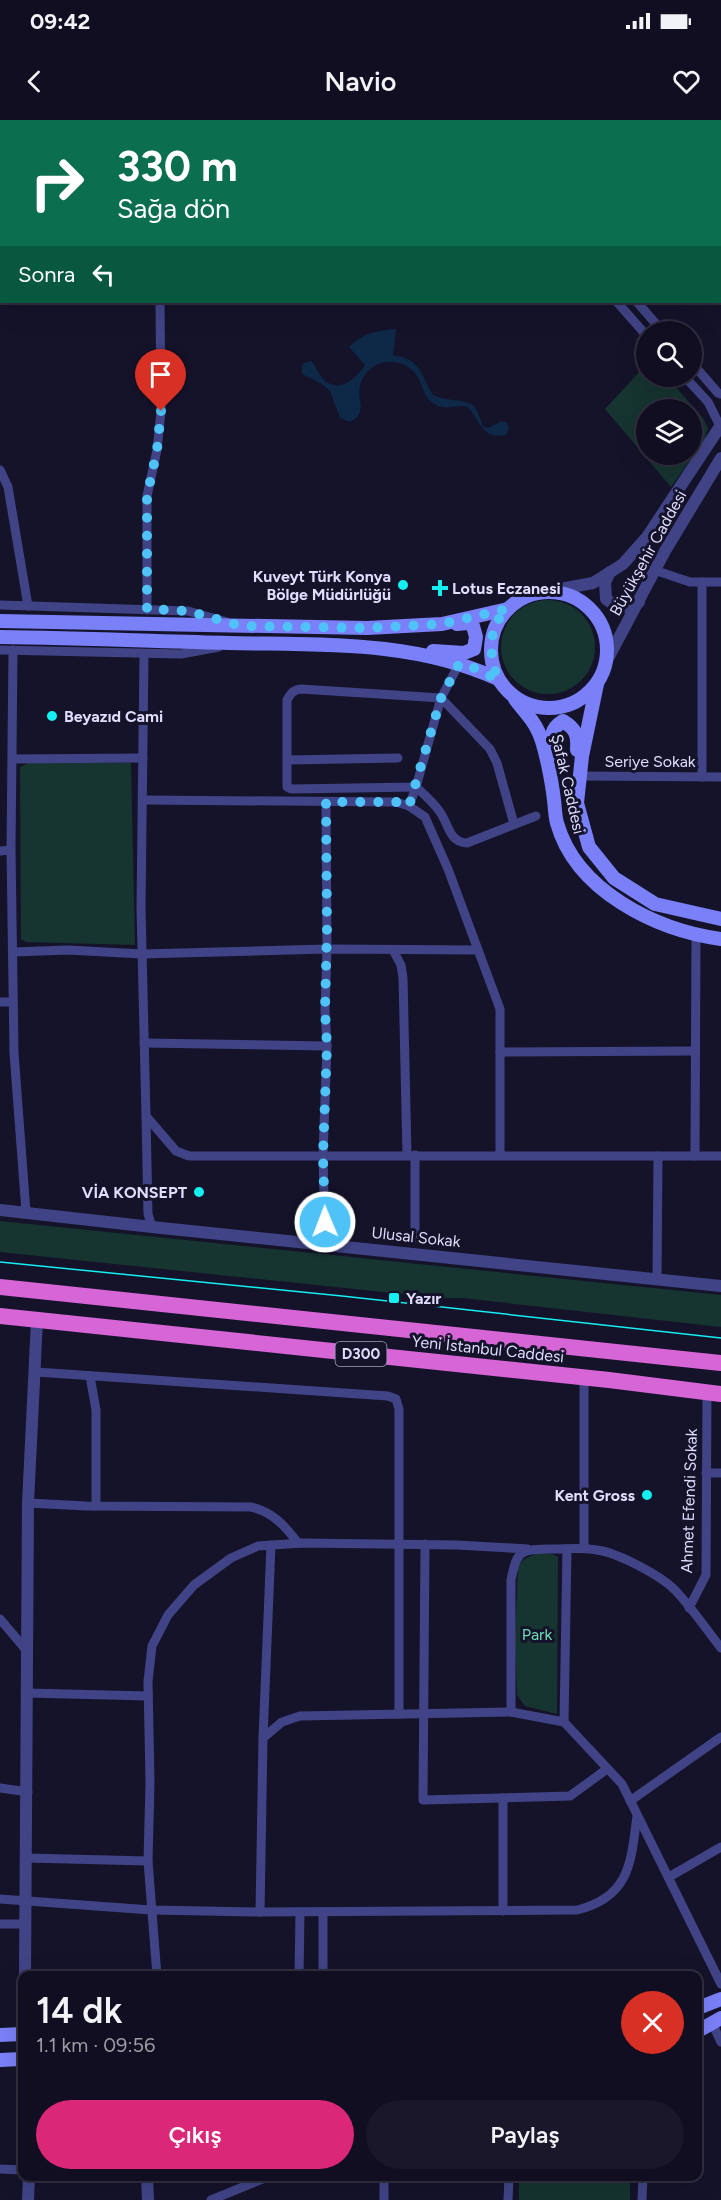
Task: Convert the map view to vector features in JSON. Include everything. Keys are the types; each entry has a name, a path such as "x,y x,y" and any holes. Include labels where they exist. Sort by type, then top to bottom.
{"highway":[{"name":"Yeni İstanbul Caddesi","path":"0,1287 721,1363"},
{"name":"Yeni İstanbul Caddesi","path":"0,1316 584,1377 714,1393"}],"main road":[{"path":"401,650 474,668 498,680 512,695 526,704 546,708 566,706 583,697 597,682 605,664 607,646 603,629 595,614 582,602 567,594 549,591 532,593 516,601 507,609 494,628 490,645 492,663 498,680"},
{"path":"442,624 507,609"},
{"path":"0,621 366,628 468,623 473,626 476,637 474,649 464,653 340,645 0,637"},
{"name":"Şafak Caddesi","path":"597,682 577,802 589,847 614,878 655,904 721,919"},
{"name":"Şafak Caddesi","path":"512,695 538,730 562,842 587,876 624,904 696,935 718,940"},
{"path":"554,797 550,736 553,728 563,721 574,728 578,738 577,757 580,776"},
{"path":"702,2006 721,1999"},
{"path":"702,2029 716,2021"},
{"path":"0,2035 18,2034"},
{"path":"0,2060 18,2059"}],"street":[{"path":"147,609 147,496 157,450 161,411 160,303"},
{"path":"618,303 636,323"},
{"path":"638,303 653,321"},
{"path":"702,374 720,394 708,402"},
{"path":"694,387 708,402 721,426"},
{"name":"Büyükşehir Caddesi","path":"549,591 593,583 623,564 647,537 721,426"},
{"name":"Büyükşehir Caddesi","path":"605,664 654,570 721,458"},
{"path":"0,470 8,487 28,606"},
{"path":"654,570 690,582 721,582"},
{"path":"610,572 605,582 606,599 618,608 626,608 639,602"},
{"path":"702,582 702,777"},
{"path":"0,605 188,611 241,626"},
{"path":"0,650 181,654 237,643"},
{"path":"13,650 11,850 14,1053 26,1212"},
{"path":"144,654 141,908 148,1214 152,1227"},
{"path":"409,806 441,698 459,664"},
{"path":"514,824 500,773 490,749 441,698 295,690 287,700 286,782 287,787 291,789 416,787 430,798 451,835 459,843 467,843 536,816"},
{"path":"13,759 143,758"},
{"path":"287,760 398,758"},
{"name":"Seriye Sokak","path":"580,776 721,777"},
{"path":"144,800 396,802 409,806 425,817 448,869 500,1010 500,1155"},
{"path":"325,1244 323,1155 327,1046 325,1010 326,802"},
{"path":"0,851 11,850"},
{"path":"695,1156 696,935"},
{"path":"13,952 68,950 142,954 327,949 478,950"},
{"path":"393,950 401,965 403,978 415,1238"},
{"path":"0,1002 13,1002"},
{"path":"144,1043 327,1046"},
{"path":"500,1052 695,1051"},
{"path":"146,1116 176,1150 189,1156 721,1156"},
{"path":"657,1279 658,1156"},
{"name":"Ulusal Sokak","path":"0,1210 721,1286"},
{"path":"25,1971 28,1503 37,1320"},
{"path":"36,1372 396,1399 399,1409 399,1714"},
{"path":"90,1376 96,1410 96,1506"},
{"path":"584,1377 584,1548"},
{"name":"Ahmet Efendi Sokak","path":"689,1608 706,1575 706,1473 714,1393"},
{"path":"706,1473 721,1473"},
{"path":"28,1503 251,1507 263,1510 282,1522 298,1543"},
{"path":"157,1971 148,1861 150,1783 148,1696 152,1646 168,1615 194,1585 231,1558 258,1546 298,1543 425,1544 536,1550 584,1548 600,1550 644,1569 674,1589 721,1648"},
{"path":"425,1544 423,1800 570,1796 608,1769"},
{"path":"260,1912 263,1738 271,1545"},
{"path":"564,1722 567,1549"},
{"path":"511,1712 511,1580 515,1560 521,1553 536,1550"},
{"path":"0,1619 27,1651"},
{"path":"27,1694 148,1696"},
{"path":"263,1738 282,1722 300,1716 511,1712 564,1722 622,1784 721,1984"},
{"path":"630,1801 721,1737"},
{"path":"0,1788 28,1792"},
{"path":"503,1798 503,1911"},
{"path":"0,1899 151,1910 323,1912 577,1910 590,1907 617,1888 630,1864 637,1815"},
{"path":"669,1876 721,1847"},
{"path":"27,1858 148,1861"},
{"path":"299,1971 300,1912"},
{"path":"323,1912 323,1971"},
{"path":"0,1924 26,1924"},
{"path":"716,2021 721,2042"},
{"path":"0,2169 18,2170"},
{"path":"28,2181 28,2200"},
{"path":"147,2181 148,2200"},
{"path":"211,2200 258,2181"},
{"path":"384,2181 384,2200"},
{"path":"508,2200 509,2181"},
{"path":"642,2200 643,2181"}],"green space":[{"path":"636,376 636,387 676,387 686,399 636,399 636,446 605,409"},
{"path":"702,417 708,428 702,443"},
{"path":"652,465 687,465 671,487"},
{"path":"548,600 566,604 581,614 591,629 595,647 591,665 581,680 566,690 548,694 530,690 515,680 505,665 501,647 505,629 515,614 530,604"},
{"path":"28,763 131,763 135,945 26,942 21,939 20,767"},
{"path":"0,1221 721,1295 721,1327 462,1298 440,1298 0,1252"},
{"name":"Park","path":"538,1553 558,1557 557,1714 525,1706 517,1695 515,1640 518,1567 524,1559"},
{"path":"519,2181 630,2181 630,2200 519,2200"}],"water":[{"path":"396,329 393,355 403,357 415,364 433,395 471,404 475,407 483,426 488,428 502,421 507,423 509,428 506,435 498,436 487,432 468,407 442,407 433,403 426,396 414,372 397,363 385,362 368,371 360,387 360,412 357,418 350,422 340,418 330,391 322,384 302,374 302,364 311,361 325,381 343,385 357,375 365,365 349,347 370,334"}],"tram line":[{"path":"0,1262 342,1296 721,1338"}],"place":[{"name":"Kuveyt Türk Konya Bölge Müdürlüğü","path":"403,585"},
{"name":"Lotus Eczanesi","path":"440,588"},
{"name":"Beyazıd Cami","path":"52,716"},
{"name":"VİA KONSEPT","path":"199,1192"},
{"name":"Yazır","path":"394,1298"},
{"name":"Kent Gross","path":"647,1495"}],"route":[{"path":"161,411 157,450 147,496 147,609 188,611 241,626 366,628 442,624 507,609 494,628 490,645 492,663 498,680 474,668 459,664 441,698 409,806 396,802 326,802 325,1010 327,1046 323,1155 325,1222"}]}
